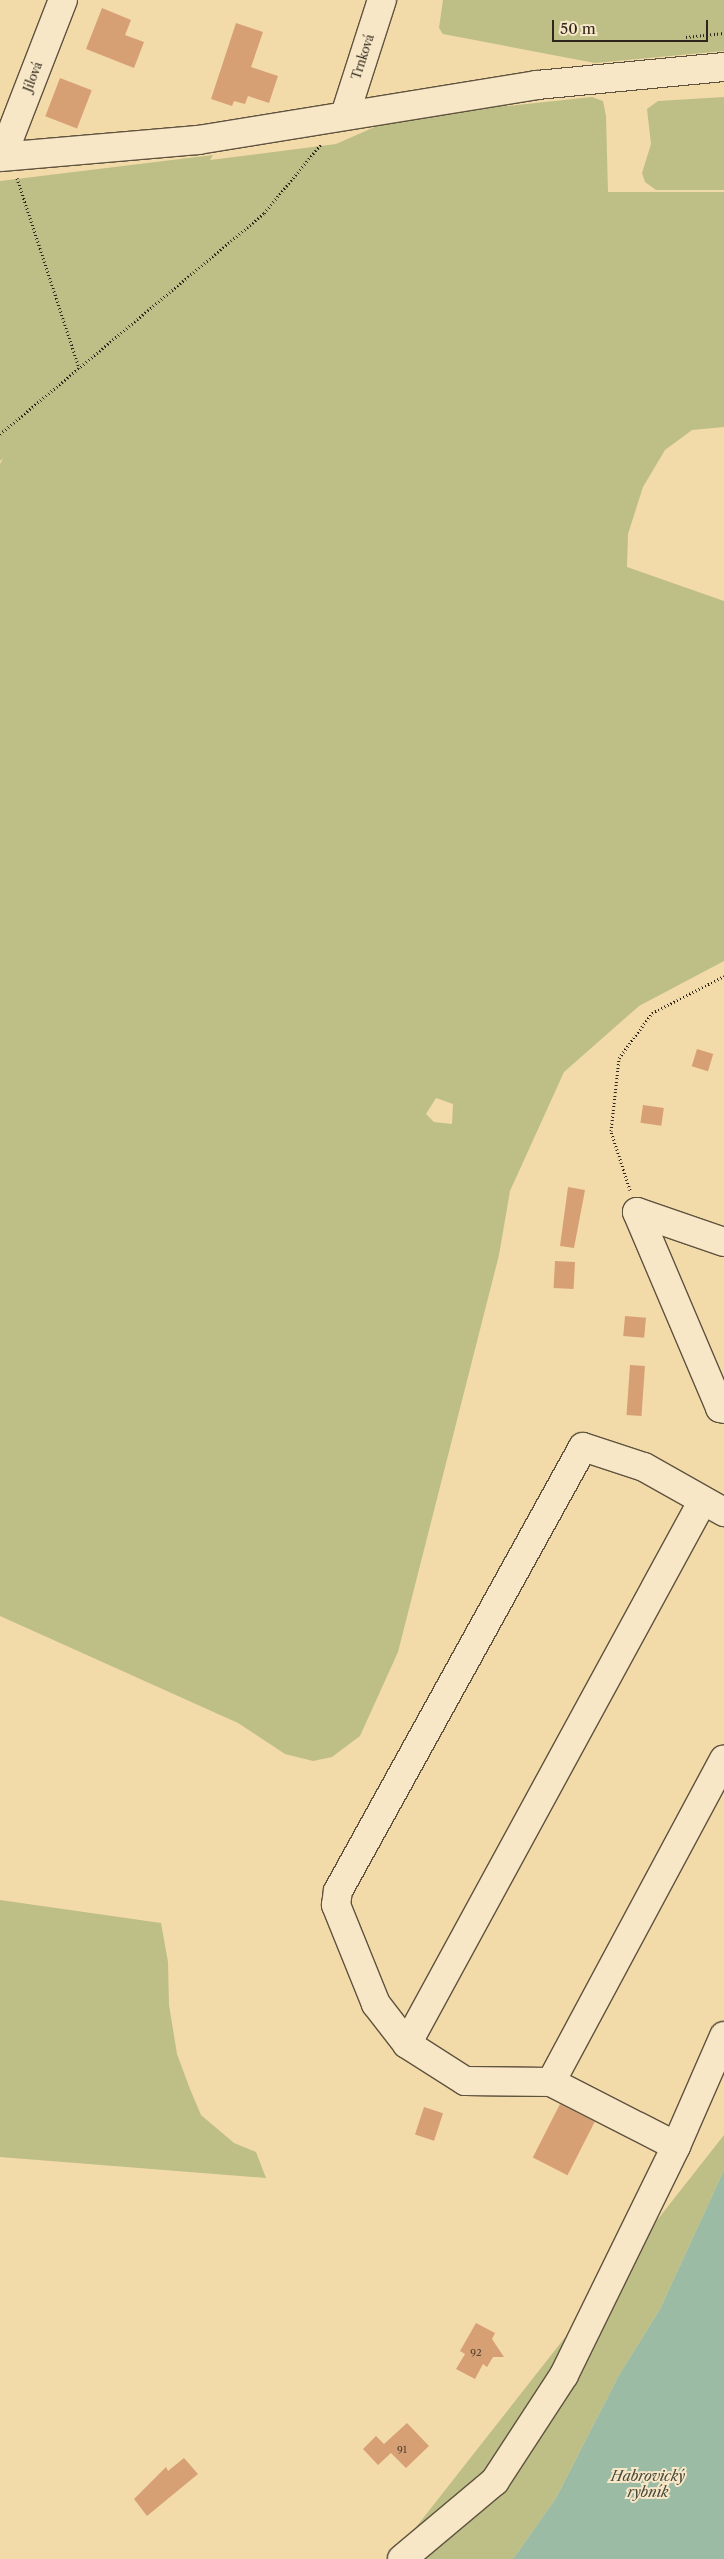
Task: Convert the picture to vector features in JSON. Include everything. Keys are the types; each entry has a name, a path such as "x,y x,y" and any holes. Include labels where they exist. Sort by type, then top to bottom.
{"street":[{"name":"Jílová","path":"5,156 9,139 63,0"},
{"name":"Trnková","path":"345,115 382,0"},
{"path":"5,156 198,140 537,85 724,67"},
{"path":"637,1212 724,1242"},
{"path":"637,1212 720,1408 724,1409"},
{"path":"407,2044 713,1507 644,1467 582,1447 338,1891 336,1905 376,2004 407,2044 465,2081 551,2082 676,2146"},
{"path":"551,2082 724,1759"},
{"path":"402,2559 495,2481 564,2375 676,2146 724,2036"}],"path":[{"path":"686,37 724,33"},
{"path":"0,434 264,213 345,115"},
{"path":"5,156 79,368"},
{"path":"637,1212 611,1131 619,1058 652,1013 724,976"}],"green space":[{"path":"443,0 724,0 724,51 595,63 443,34 439,28"},
{"path":"592,97 603,101 606,116 608,192 724,192 724,427 692,430 665,450 643,487 628,534 627,567 724,601 724,961 639,1006 564,1072 510,1191 499,1255 398,1652 360,1736 332,1757 313,1761 285,1754 238,1723 0,1616 0,464 3,458 0,461 0,181 213,155 210,160 336,144 386,122 497,101 507,106","holes":["436,1098 453,1104 452,1124 434,1122 426,1114"]},
{"path":"724,97 724,190 656,190 645,182 642,173 651,144 647,109 658,101"},
{"path":"0,1900 161,1923 168,1962 169,2005 177,2054 190,2089 201,2115 234,2143 256,2152 266,2178 0,2157"},
{"path":"724,2135 724,2170 660,2309 619,2375 556,2498 513,2559 391,2559"}],"water":[{"name":"Habrovický rybník","path":"724,2170 724,2559 513,2559 556,2498 619,2375 660,2309"}],"building":[{"path":"102,8 131,20 125,35 144,42 134,68 86,49"},
{"path":"236,23 263,32 251,67 278,76 269,103 248,96 245,104 234,101 232,106 211,99"},
{"path":"60,78 92,90 77,128 45,116"},
{"path":"697,1049 713,1054 708,1071 692,1066"},
{"path":"643,1105 664,1108 661,1126 640,1123"},
{"path":"568,1187 585,1190 574,1248 560,1246"},
{"path":"555,1261 575,1262 574,1289 554,1288"},
{"path":"625,1316 646,1318 644,1338 623,1336"},
{"path":"630,1365 645,1366 641,1416 627,1415"},
{"path":"560,2104 595,2122 568,2175 533,2157"},
{"path":"424,2107 443,2113 434,2141 415,2135"},
{"path":"476,2323 495,2333 492,2339 504,2357 493,2357 487,2367 483,2364 475,2379 456,2369 465,2354 460,2351"},
{"path":"407,2423 429,2446 406,2468 391,2453 378,2465 363,2449 376,2436 384,2444"},
{"path":"184,2458 198,2474 147,2516 134,2499 166,2467 168,2471"}]}
